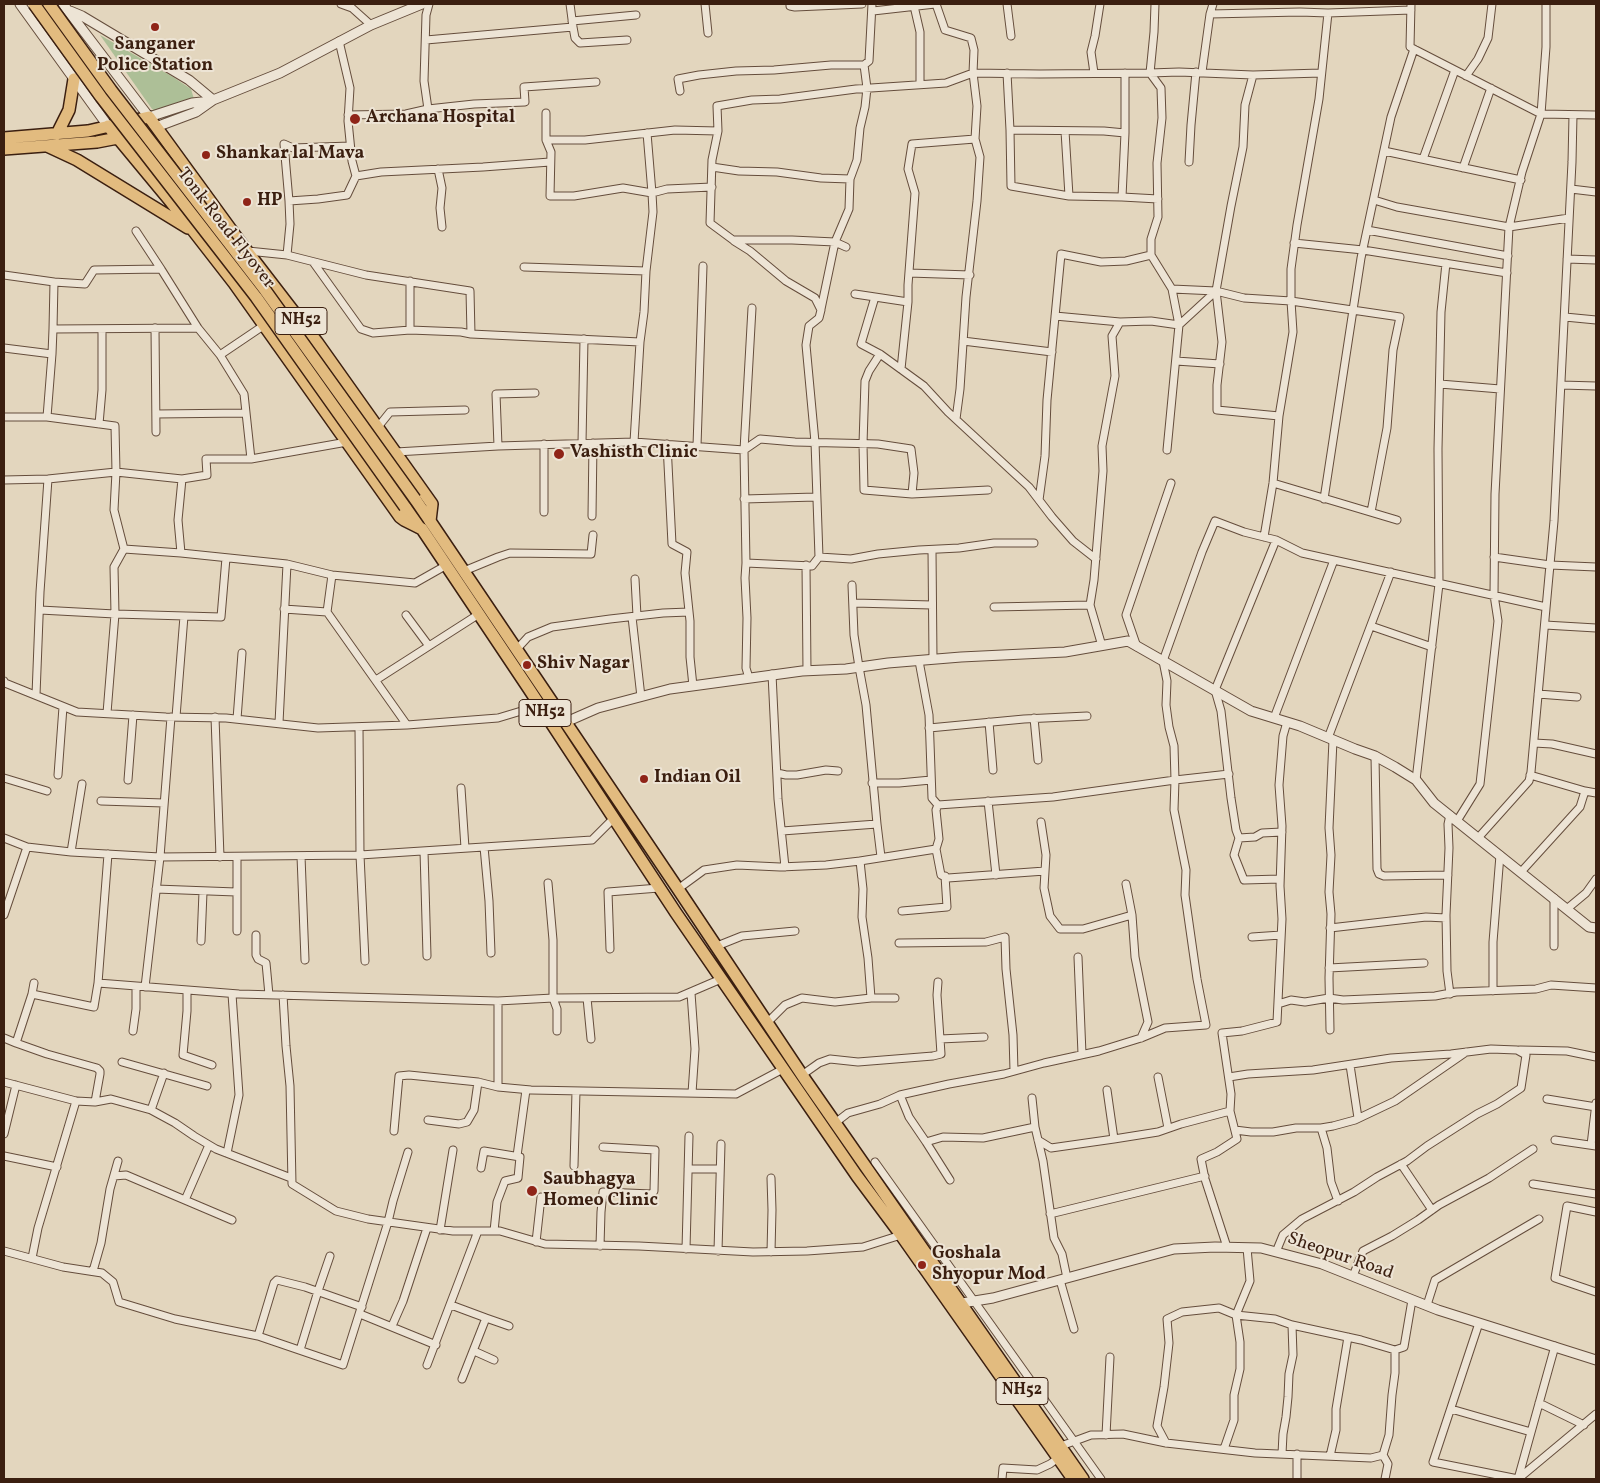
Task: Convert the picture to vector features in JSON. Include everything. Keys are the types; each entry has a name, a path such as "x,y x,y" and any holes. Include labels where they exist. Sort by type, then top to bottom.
{"main road":[{"name":"Tonk Road Flyover","path":"34,4 107,104 256,297 419,527"},
{"name":"Tonk Road Flyover","path":"49,4 116,97 266,290 430,521"},
{"path":"57,134 69,110 74,79"},
{"path":"4,138 88,131 108,126 153,122"},
{"path":"4,150 97,142 118,138 153,122"},
{"name":"NH52","path":"153,122 247,251 317,342 432,504 430,521 1073,1479"},
{"name":"NH52","path":"108,126 196,233 234,283 400,517 419,527 539,703 659,888 857,1176 956,1304 1083,1479"},
{"path":"47,146 77,160 196,233"}],"street":[{"path":"20,4 108,126"},
{"path":"341,4 352,8 370,25"},
{"path":"66,7 153,122 196,112 213,100 280,73 370,25 422,4"},
{"path":"428,109 424,81 426,15 429,4"},
{"path":"570,4 575,38 580,42 627,40"},
{"path":"705,4 708,33"},
{"path":"790,4 790,6 795,8 862,4"},
{"path":"680,91 678,79 699,75 831,65 864,65 869,60 873,7 935,4 945,30 971,38 974,50 977,106 975,139 980,157 956,419"},
{"path":"1007,4 1011,36"},
{"path":"1094,74 1091,52 1100,4"},
{"path":"1155,4 1150,73 1161,88 1162,118 1157,163 1158,217 1151,239 1151,255 1172,289 1179,325 1167,450"},
{"path":"1189,162 1191,124 1199,72 1213,4"},
{"path":"1296,4 1296,12"},
{"path":"1466,76 1478,59 1488,38 1492,4"},
{"path":"1450,994 1447,971 1446,918 1448,824 1480,784 1498,621 1494,595 1495,494 1509,227 1541,114 1546,47 1546,4"},
{"path":"914,6 920,32 920,84"},
{"path":"66,7 189,80 213,100"},
{"path":"1210,14 1328,13 1411,7 1410,47 1541,114 1596,115"},
{"path":"1264,537 1273,483 1279,416 1293,332 1291,269 1294,243 1319,99 1328,13"},
{"path":"426,40 636,15"},
{"path":"289,201 347,194 356,176 350,146 348,115 350,88 339,41"},
{"path":"1324,498 1367,230 1391,117 1414,49"},
{"path":"746,563 812,566 818,556 815,442 806,345 810,326 819,318 835,242 849,209 850,179 857,160 867,88 864,65"},
{"path":"1423,159 1455,70"},
{"path":"821,310 815,298 786,281 750,251 710,223 712,160 718,131 717,106 752,100 780,99 867,88 946,83 974,73 1321,73"},
{"path":"1007,73 1011,186 1068,196 1158,199"},
{"path":"1122,197 1125,73"},
{"path":"1253,74 1245,105 1243,147 1216,291 1222,342 1217,385 1217,410 1279,416"},
{"path":"348,115 406,114 428,109 474,104 525,102 524,87 596,82"},
{"path":"1463,168 1491,88"},
{"path":"546,113 546,140 551,152 550,196 574,196 622,188 652,193 667,189 712,187"},
{"path":"1478,838 1529,781 1530,775 1554,521 1571,189 1572,115"},
{"path":"546,140 585,140 675,130 718,131"},
{"path":"1010,130 1125,133"},
{"path":"1065,131 1068,196"},
{"path":"634,442 640,342 653,212 647,133"},
{"path":"901,369 908,302 915,193 908,169 912,144 975,139"},
{"path":"287,256 290,224 284,144 293,148 350,146"},
{"path":"1384,151 1521,180"},
{"path":"356,176 381,172 550,162"},
{"path":"712,167 739,171 777,172 821,178 850,179"},
{"path":"438,169 442,188 440,208 442,227"},
{"path":"1571,189 1596,192"},
{"path":"1374,200 1398,207 1509,227 1569,218"},
{"path":"1367,230 1508,256"},
{"path":"136,231 198,328 220,355 244,394 251,459"},
{"path":"733,240 835,242 846,247"},
{"path":"1294,243 1363,250 1507,273"},
{"path":"234,283 247,251 287,256 366,275 470,291 471,334"},
{"path":"1039,500 1045,456 1047,400 1062,254 1101,262 1126,261 1151,255"},
{"path":"1567,259 1596,260"},
{"path":"313,262 361,329 373,333 410,330 640,342"},
{"path":"1416,780 1440,584 1438,449 1441,312 1446,263"},
{"path":"697,446 704,266"},
{"path":"524,267 646,271"},
{"path":"4,275 54,282 86,284 94,270 161,269"},
{"path":"909,273 970,276"},
{"path":"410,281 410,330"},
{"path":"47,417 52,354 54,282"},
{"path":"1172,289 1216,291 1244,298 1291,301 1400,318 1393,350 1387,428 1371,512"},
{"path":"1179,325 1216,291"},
{"path":"855,294 908,302"},
{"path":"875,297 861,344 880,354 924,386 956,419 1029,487 1073,541 1096,559"},
{"path":"749,678 746,668 744,450 752,308"},
{"path":"1055,316 1120,322 1151,321 1179,325"},
{"path":"1564,316 1596,320"},
{"path":"1102,646 1090,605 1096,559 1103,471 1102,446 1115,376 1112,336 1120,322"},
{"path":"155,328 156,432"},
{"path":"53,329 198,328"},
{"path":"220,355 260,328 266,328"},
{"path":"99,424 102,390 102,329"},
{"path":"582,443 584,339"},
{"path":"963,341 1052,352"},
{"path":"4,348 52,354"},
{"path":"880,354 865,381 864,490 912,494 988,490"},
{"path":"1176,360 1220,364"},
{"path":"1440,384 1500,389"},
{"path":"1561,385 1596,386"},
{"path":"498,446 496,394 535,393"},
{"path":"378,427 390,412 465,410"},
{"path":"156,414 246,413"},
{"path":"4,417 47,417 116,426 114,510 124,549 114,567 115,614 107,713"},
{"path":"396,452 544,444 634,442 744,450 760,439 878,444 911,449 914,473 912,494"},
{"path":"4,480 48,479 116,472 182,479 206,476 206,459 251,459 347,442"},
{"path":"592,516 593,443"},
{"path":"544,444 544,512"},
{"path":"667,444 672,544 687,552 685,573 693,686"},
{"path":"36,695 48,479"},
{"path":"181,553 178,520 182,479"},
{"path":"1137,647 1126,615 1171,483"},
{"path":"1273,483 1397,520"},
{"path":"744,499 816,497"},
{"path":"835,1123 848,1113 880,1104 900,1095 1014,1072 1141,1038 1165,1028 1206,1025 1197,979 1185,895 1186,870 1174,810 1174,746 1166,705 1167,680 1163,661 1202,552 1216,520 1244,532 1276,540 1302,553 1546,607"},
{"path":"464,571 510,553 591,554 592,535"},
{"path":"1276,540 1215,690 1221,711 1236,830 1239,838 1234,854 1244,880 1280,879"},
{"path":"818,556 851,559 878,554 958,548 994,543 1034,543"},
{"path":"124,549 287,564 332,575 415,583 445,566"},
{"path":"932,550 933,659"},
{"path":"1494,557 1550,565 1596,567"},
{"path":"40,610 222,617 226,558"},
{"path":"1274,718 1334,560"},
{"path":"279,723 287,564"},
{"path":"806,565 807,671"},
{"path":"1330,1030 1330,739 1391,572"},
{"path":"332,575 327,612 407,724"},
{"path":"635,579 634,617 641,696"},
{"path":"852,585 854,635 866,706 872,783 881,857"},
{"path":"854,603 932,605"},
{"path":"994,607 1090,605"},
{"path":"284,609 327,612"},
{"path":"516,649 528,637 552,627 663,613 689,612"},
{"path":"376,680 479,614"},
{"path":"406,615 429,646"},
{"path":"145,987 184,616"},
{"path":"1544,625 1596,628"},
{"path":"1371,626 1432,647"},
{"path":"566,722 598,708 670,689 772,674 859,668 933,659 1065,652 1128,642 1251,711 1287,722 1375,756 1416,780 1434,803 1590,927 1596,928"},
{"path":"237,719 242,653"},
{"path":"919,661 929,716 932,798 938,805"},
{"path":"772,674 777,773 785,867"},
{"path":"4,681 77,712 173,717 215,717 318,728 498,718 528,709 539,703"},
{"path":"1538,694 1577,697"},
{"path":"58,775 63,707"},
{"path":"128,780 133,715"},
{"path":"929,728 1034,718 1087,716"},
{"path":"215,717 220,857"},
{"path":"1034,718 1038,760"},
{"path":"989,722 993,770"},
{"path":"1227,1247 1201,1159 1217,1152 1237,1138 1230,1111 1231,1094 1222,1032 1242,1030 1277,1022 1282,919 1280,777 1283,736 1287,722"},
{"path":"358,727 360,855 365,962"},
{"path":"1534,743 1552,744 1596,754"},
{"path":"1375,756 1377,869 1379,874 1384,876 1448,875"},
{"path":"777,773 797,775 826,770 838,771"},
{"path":"938,805 1053,797 1229,774"},
{"path":"1530,775 1596,793"},
{"path":"4,778 47,790"},
{"path":"872,783 931,780"},
{"path":"72,852 82,784"},
{"path":"461,788 465,848"},
{"path":"1521,872 1580,807 1585,791"},
{"path":"101,800 164,803"},
{"path":"988,801 996,875"},
{"path":"938,805 936,810 939,838 936,849 941,875 948,878 1045,871"},
{"path":"4,838 27,847 108,854 220,857 360,855 592,840 613,819"},
{"path":"1041,822 1046,855 1044,888 1050,916 1060,929 1083,928 1132,915"},
{"path":"782,831 877,824"},
{"path":"1239,838 1282,832"},
{"path":"4,915 27,847"},
{"path":"484,847 491,953"},
{"path":"678,889 704,870 737,865 785,867 826,865 936,849"},
{"path":"424,851 427,956"},
{"path":"32,994 94,1007 98,983 108,854"},
{"path":"1493,991 1492,942 1500,855"},
{"path":"236,931 237,856"},
{"path":"300,856 305,960"},
{"path":"860,861 863,889 862,917 871,998"},
{"path":"902,911 947,907 945,876"},
{"path":"1568,908 1586,893 1596,879"},
{"path":"548,883 553,948 553,998 557,1008 556,1030"},
{"path":"1126,884 1132,915 1135,957 1148,1022 1141,1038"},
{"path":"610,949 608,892 659,888"},
{"path":"156,890 236,892"},
{"path":"201,941 203,892"},
{"path":"1554,898 1554,946"},
{"path":"1330,928 1417,918 1446,918"},
{"path":"716,946 742,936 794,932"},
{"path":"256,935 256,955 258,959 266,964 269,995"},
{"path":"1252,937 1281,935"},
{"path":"899,943 986,942 1006,937 1006,969 1013,1035 1014,1072"},
{"path":"1078,957 1082,1054"},
{"path":"1329,968 1424,963"},
{"path":"98,983 232,994 498,1001 553,998 679,997 721,979"},
{"path":"802,1075 819,1063 830,1059 858,1062 942,1054 937,995 938,982"},
{"path":"16,1043 34,983"},
{"path":"1278,1004 1291,1000 1305,1002 1329,998 1343,1000 1435,996 1536,989 1551,985 1596,988"},
{"path":"133,1031 136,1009 136,986"},
{"path":"187,990 188,1010 183,1055 212,1065"},
{"path":"691,993 695,1049 692,1093"},
{"path":"227,1153 239,1095 232,994"},
{"path":"283,995 290,1086 292,1184 336,1211 368,1219 440,1230 500,1231 545,1244 771,1252 863,1247 901,1235"},
{"path":"587,998 591,1039"},
{"path":"767,1023 785,1004 802,998 835,1002 871,998 895,998"},
{"path":"498,1001 498,1086"},
{"path":"940,1039 984,1037"},
{"path":"4,1038 47,1054 97,1068 100,1074 94,1102"},
{"path":"1229,1077 1313,1070 1391,1058 1491,1049 1567,1051 1596,1057"},
{"path":"1276,1252 1283,1235 1302,1219 1338,1201 1402,1164 1477,1114 1497,1104 1521,1088 1526,1054 1517,1050"},
{"path":"1235,1130 1273,1132 1296,1128 1321,1128 1358,1118 1395,1101 1468,1051"},
{"path":"122,1062 207,1086"},
{"path":"1350,1065 1358,1118"},
{"path":"394,1131 399,1076 409,1075 478,1082 526,1090 736,1094 783,1069"},
{"path":"151,1110 164,1073"},
{"path":"1158,1077 1168,1128"},
{"path":"4,1082 76,1100 94,1102 111,1099 151,1110 209,1145 291,1178"},
{"path":"428,1120 459,1124 467,1122 474,1110 478,1082"},
{"path":"4,1134 16,1085"},
{"path":"494,1231 497,1202 505,1180 518,1178 520,1157 517,1156 526,1090"},
{"path":"1108,1090 1114,1139"},
{"path":"574,1166 576,1091"},
{"path":"900,1095 908,1117 950,1180"},
{"path":"1032,1098 1034,1126 1054,1238 1062,1254 1064,1279 1074,1329"},
{"path":"1547,1099 1596,1106"},
{"path":"32,1258 38,1228 76,1100"},
{"path":"1555,1140 1594,1146 1596,1102"},
{"path":"1038,1140 1051,1148 1114,1139 1158,1132 1230,1111"},
{"path":"926,1142 943,1137 983,1138 1034,1126"},
{"path":"1321,1128 1327,1148 1331,1182 1338,1201"},
{"path":"686,1249 689,1136"},
{"path":"718,1251 720,1144"},
{"path":"185,1200 209,1145"},
{"path":"600,1246 603,1192 652,1194 654,1190 655,1150 603,1147"},
{"path":"1353,1276 1363,1251 1490,1178 1533,1149"},
{"path":"440,1230 453,1150"},
{"path":"481,1168 484,1151 517,1156"},
{"path":"4,1251 63,1267 102,1273 113,1282 119,1302 175,1319 258,1336 343,1365 408,1152"},
{"path":"4,1156 57,1167"},
{"path":"93,1271 101,1243 118,1161"},
{"path":"875,1162 976,1301 1101,1479"},
{"path":"1402,1164 1432,1210"},
{"path":"688,1169 720,1169"},
{"path":"114,1176 126,1175 232,1220"},
{"path":"1050,1214 1205,1176"},
{"path":"771,1178 771,1252"},
{"path":"1533,1184 1596,1194"},
{"path":"536,1242 541,1197"},
{"path":"1596,1212 1566,1206 1555,1278 1596,1292"},
{"path":"1427,1305 1435,1280 1539,1219"},
{"path":"392,1326 403,1301 427,1228"},
{"path":"428,1365 478,1231"},
{"path":"1224,1449 1234,1420 1234,1394 1240,1369 1240,1342 1236,1315 1250,1281 1247,1248"},
{"name":"Sheopur Road","path":"956,1304 993,1298 1174,1249 1261,1248 1322,1264 1412,1300 1596,1360"},
{"path":"300,1350 330,1256"},
{"path":"258,1336 276,1280 318,1291 436,1345"},
{"path":"1166,1443 1157,1426 1168,1352 1167,1319 1182,1312 1219,1308 1236,1315 1275,1319 1292,1325 1348,1337 1395,1350 1404,1346 1412,1300"},
{"path":"450,1305 509,1326"},
{"path":"462,1379 486,1318"},
{"path":"1479,1323 1433,1462 1518,1479"},
{"path":"1282,1454 1288,1403 1289,1374 1293,1355 1292,1325"},
{"path":"1330,1456 1336,1430 1336,1409 1348,1337"},
{"path":"1518,1479 1555,1346"},
{"path":"1385,1479 1388,1464 1383,1455 1389,1436 1395,1373 1395,1350"},
{"path":"474,1351 494,1360"},
{"path":"1106,1435 1110,1357"},
{"path":"1539,1403 1584,1425"},
{"path":"1451,1409 1531,1432"},
{"path":"1518,1479 1596,1414"},
{"path":"1060,1446 1091,1435 1123,1434 1166,1443 1256,1453 1371,1458 1383,1455"},
{"path":"1297,1454 1297,1479"},
{"path":"1002,1479 1003,1468 1037,1470 1058,1458"}],"green space":[{"path":"100,35 191,89 194,99 158,112 152,109"}],"place":[{"name":"Sanganer Police Station","path":"155,27"},
{"name":"Archana Hospital","path":"355,119"},
{"name":"Shankar lal Mava","path":"206,155"},
{"name":"HP","path":"247,202"},
{"name":"Vashisth Clinic","path":"559,454"},
{"name":"Shiv Nagar","path":"527,665"},
{"name":"Indian Oil","path":"644,779"},
{"name":"Saubhagya Homeo Clinic","path":"532,1191"},
{"name":"Goshala Shyopur Mod","path":"922,1265"}]}
